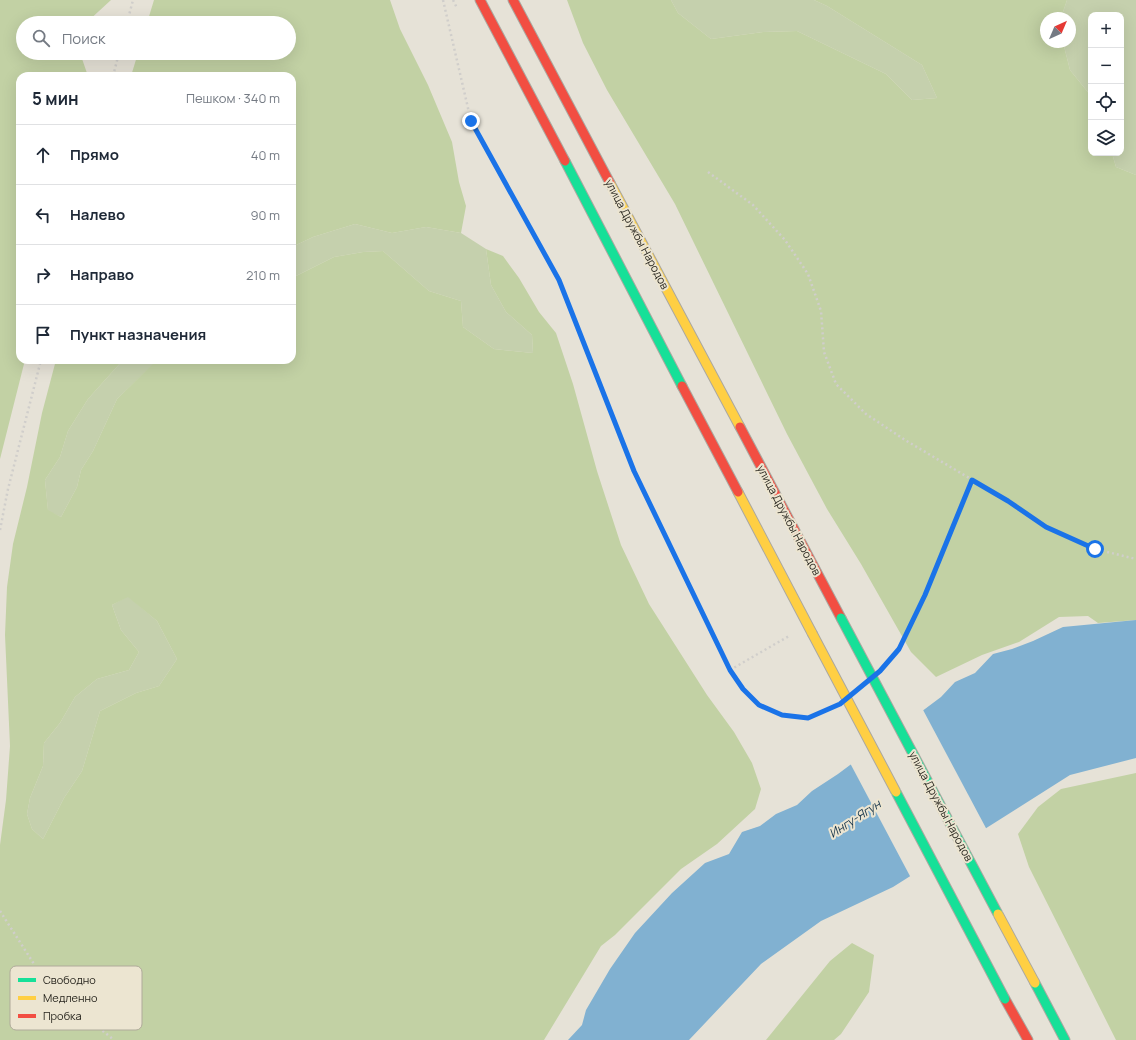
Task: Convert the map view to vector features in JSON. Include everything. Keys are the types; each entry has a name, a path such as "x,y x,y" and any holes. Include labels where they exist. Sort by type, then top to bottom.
{"main road":[{"path":"480,0 812,633 1028,1040"},
{"name":"улица Дружбы Народов","path":"513,0 1065,1040"}],"path":[{"path":"129,16 133,0"},
{"path":"443,0 471,121 559,280 634,471 730,670 743,689 759,705 782,715 808,718 834,706"},
{"path":"114,72 118,60"},
{"path":"708,172 754,205 785,240 808,274 821,311 824,352 836,384 866,414 905,440 1008,501 1046,527 1095,549 1136,559"},
{"path":"0,530 8,488 40,364"},
{"path":"885,665 899,649 925,595 972,480"},
{"path":"730,670 791,635"},
{"path":"0,911 34,964 34,966"},
{"path":"102,1030 114,1040"}],"green space":[{"path":"0,0 111,0 94,16 16,16 16,60 82,60 87,72 16,72 16,364 24,364 0,459"},
{"path":"154,0 390,0 400,29 428,85 452,142 459,182 466,206 461,233 426,227 392,233 355,224 313,237 296,245 296,72 132,72 136,60 296,60 296,16 149,16"},
{"path":"567,0 671,0 678,13 711,39 763,32 797,31 886,74 912,100 937,98 922,65 827,6 814,0 1067,0 1063,12 1040,12 1040,48 1064,48 1070,70 1088,92 1088,156 1113,156 1116,167 1136,175 1136,620 1098,623 1088,616 1059,617 1019,642 982,655 936,677 911,652 861,564 827,509 787,434 675,204 607,90 583,43"},
{"path":"671,0 814,0 827,6 922,65 937,98 912,100 886,74 797,31 763,32 711,39 678,13"},
{"path":"1067,0 1136,0 1136,175 1116,167 1113,156 1124,156 1124,12 1088,12 1088,92 1070,70 1064,48 1076,48 1076,12 1063,12"},
{"path":"355,224 392,233 426,227 461,233 486,249 491,285 506,312 532,335 533,353 494,349 463,327 461,301 429,291 383,251 363,252 334,257 296,276 296,245 313,237"},
{"path":"486,249 503,256 519,278 539,312 556,333 573,384 597,471 621,545 649,604 707,695 734,732 752,763 761,789 755,809 717,844 681,869 615,935 601,946 544,1040 0,1040 0,845 6,800 10,746 5,635 7,587 13,544 27,487 42,413 55,364 119,364 88,399 68,431 60,457 45,480 48,510 61,517 77,487 81,470 93,451 117,399 153,364 296,364 296,276 334,257 363,252 383,251 429,291 461,301 463,327 494,349 533,353 532,335 506,312 491,285","holes":["128,597 157,621 177,659 159,686 136,693 100,711 82,771 64,798 43,839 32,829 27,814 30,798 43,766 44,743 60,723 75,697 97,679 129,670 139,652 121,630 112,605"]},
{"path":"119,364 154,364 117,399 93,451 81,470 77,487 61,517 48,511 45,480 60,457 68,431 88,399"},
{"path":"128,596 157,621 177,659 159,686 136,693 100,711 82,771 64,798 43,839 32,829 27,814 30,798 43,766 44,743 60,723 75,697 97,679 129,670 139,652 121,630 112,605"},
{"path":"1136,773 1136,1040 1116,1040 1029,867 1018,834 1038,807 1061,789"},
{"path":"852,943 874,955 869,992 841,1034 834,1040 766,1040 830,961"}],"water":[{"name":"Ингу-Ягун","path":"1136,620 1136,758 1070,775 893,887 821,921 761,964 689,1040 568,1040 582,1025 586,1010 610,969 635,933 672,893 705,863 729,854 742,832 760,826 776,814 797,805 812,791 838,774 941,697 955,682 975,673 993,654 1033,641 1063,627"}],"pier":[{"path":"922,708 987,830 911,878 850,763"}],"traffic: fast":[{"path":"565,161 682,386"},
{"path":"841,618 998,914"},
{"path":"896,792 1005,999"},
{"path":"1035,983 1065,1040"}],"traffic: slow":[{"path":"610,183 740,427"},
{"path":"738,492 812,633"},
{"path":"812,633 896,792"},
{"path":"998,914 1035,983"}],"traffic: jam":[{"path":"480,0 565,161"},
{"path":"513,0 610,183"},
{"path":"682,386 738,492"},
{"path":"740,427 841,618"},
{"path":"1005,999 1028,1040"}],"route":[{"path":"471,121 559,280 634,471 730,670 743,689 759,705 782,715 808,718 840,704 880,671 899,649 925,595 972,480 1008,501 1046,527 1095,549"}]}
